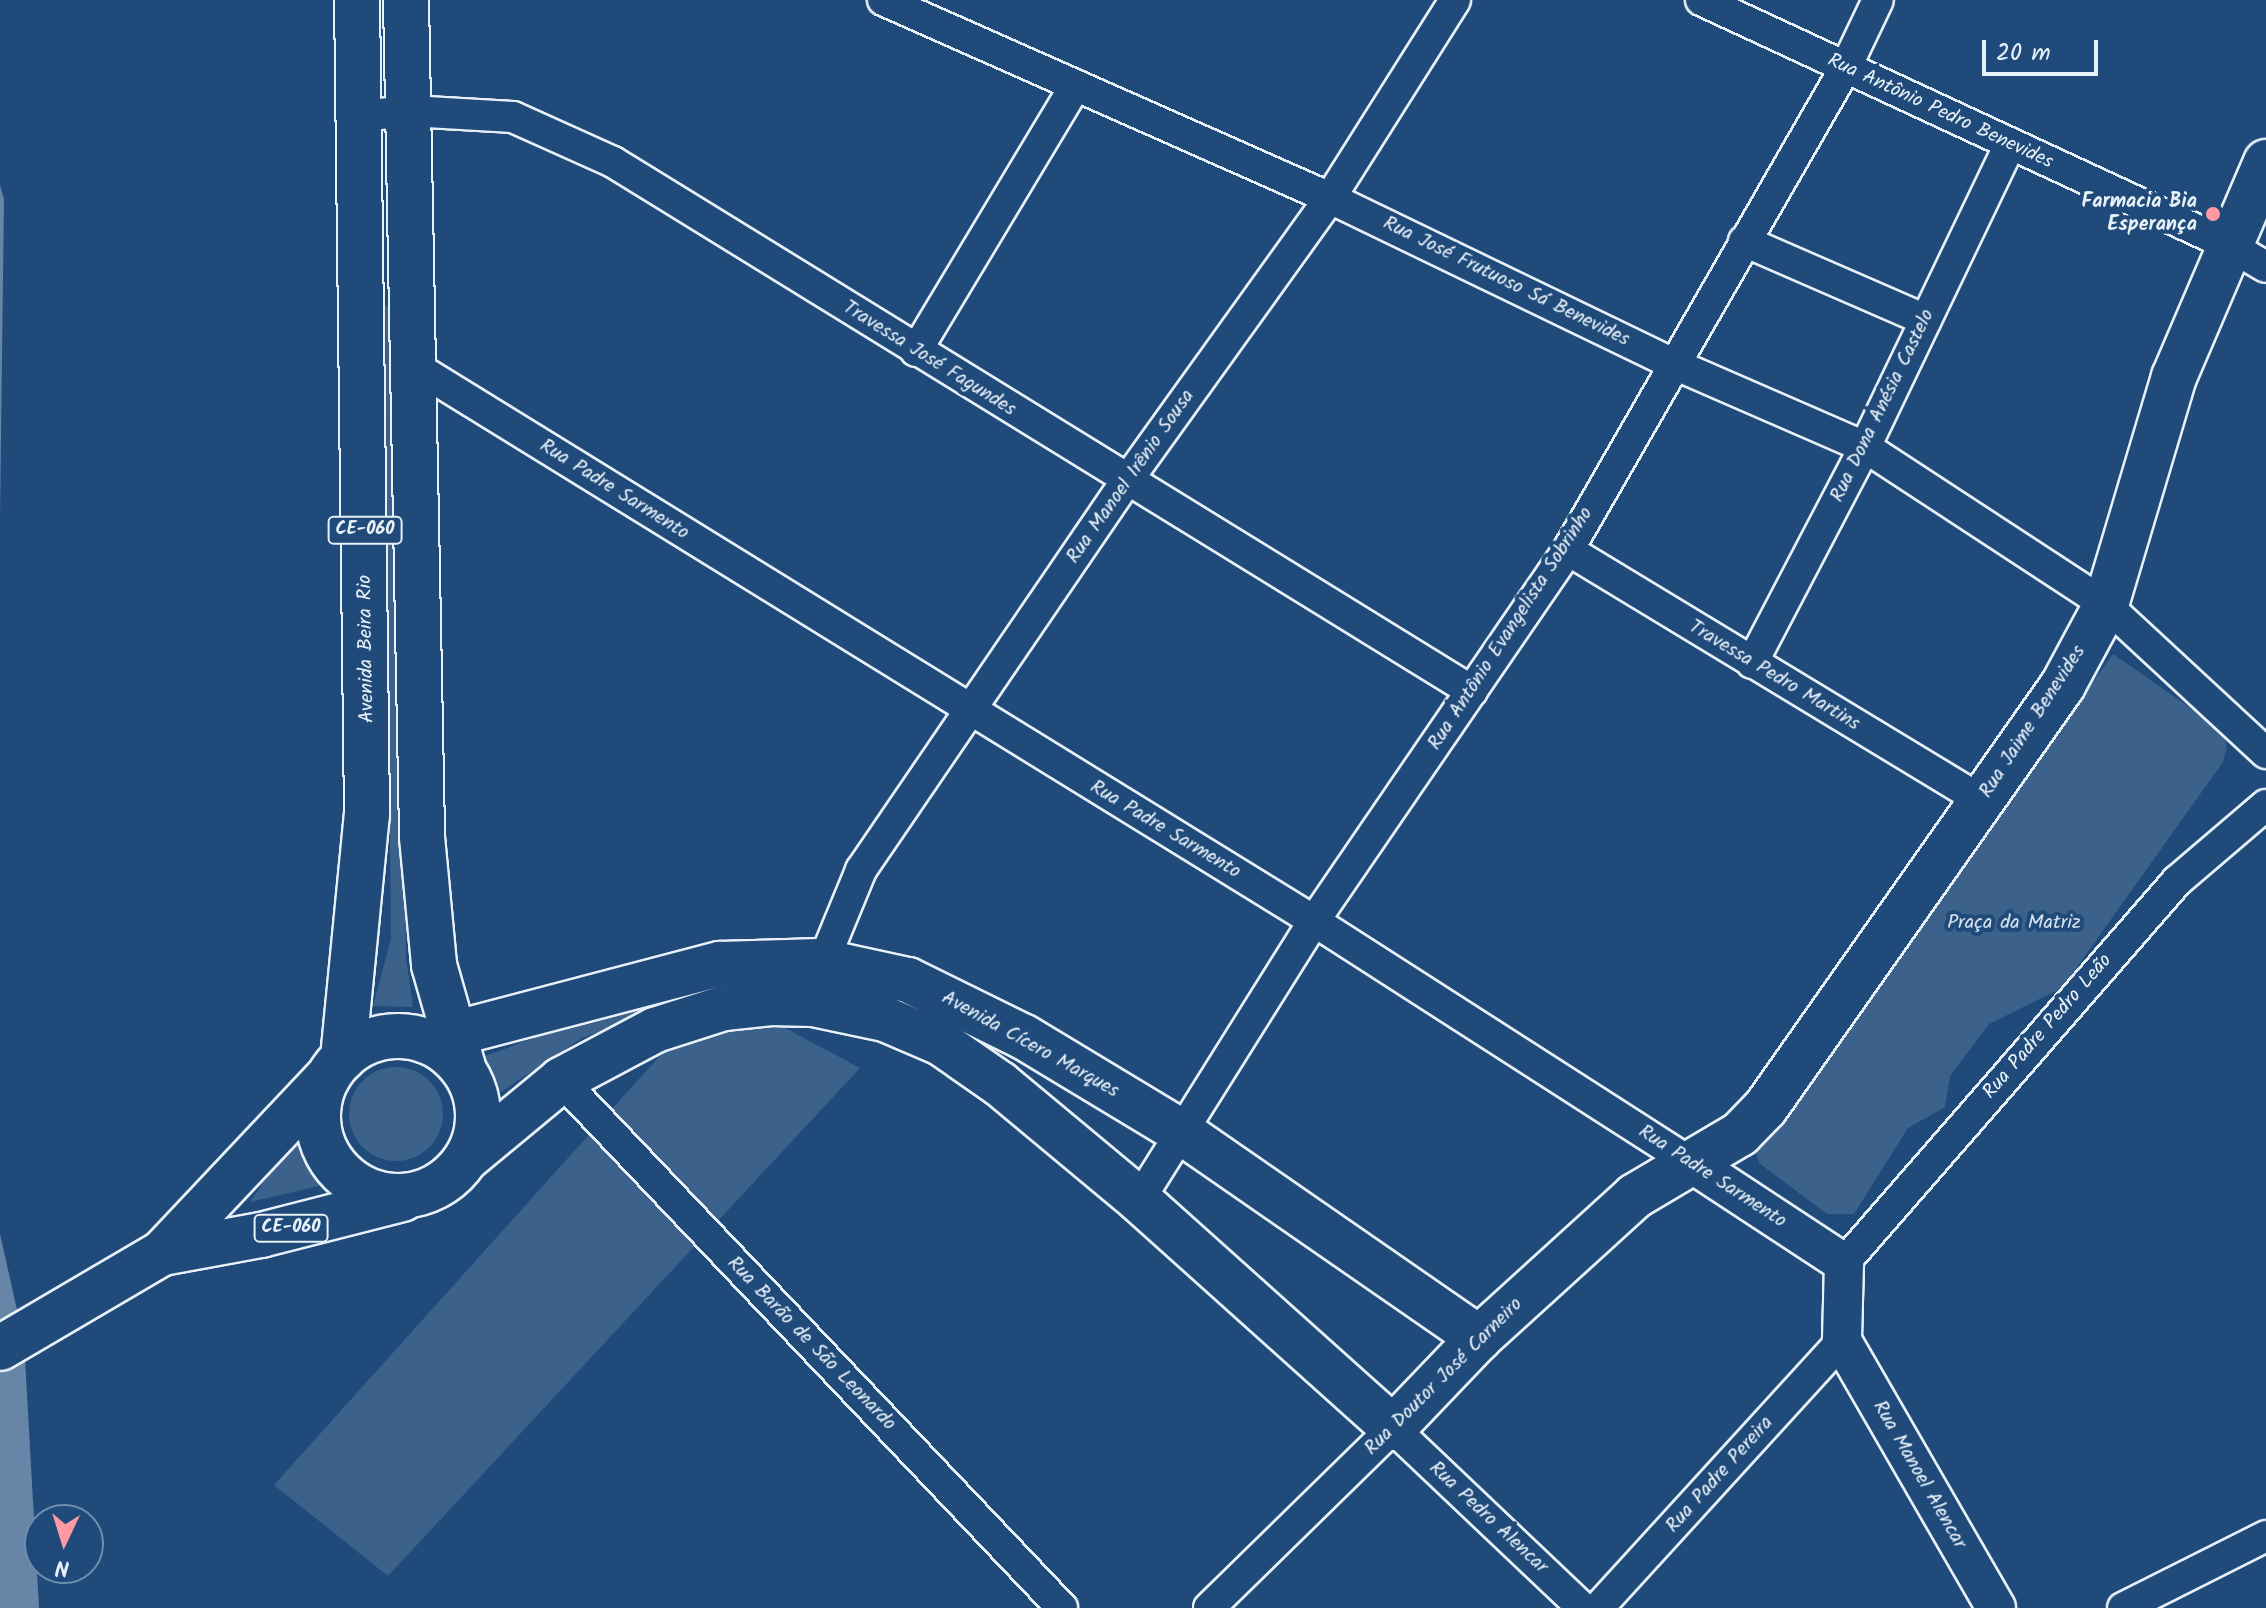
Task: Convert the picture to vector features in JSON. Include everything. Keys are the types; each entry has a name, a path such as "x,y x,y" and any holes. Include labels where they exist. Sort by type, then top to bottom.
{"main road":[{"name":"Avenida Beira Rio","path":"336,1066 367,815 357,0"},
{"name":"CE-060","path":"406,0 422,837 434,965 447,1047"},
{"name":"Rua Jaime Benevides","path":"1693,1164 1740,1134 1766,1107 2063,685 2106,605 2174,377 2227,244 2266,162"},
{"path":"360,282 413,280"},
{"name":"Avenida Cícero Marques","path":"447,1047 720,964 820,961 908,980 963,1003 1180,1131 1479,1338"},
{"name":"Avenida Cícero Marques","path":"468,1157 561,1080 655,1030 724,1008 813,1004 885,1019 941,1043 1000,1084 1139,1200 1393,1428"},
{"path":"382,1037 447,1047 479,1112 468,1157 438,1187 418,1194 371,1192 333,1164 318,1120 336,1066 382,1037"},
{"name":"CE-060","path":"0,1348 162,1253 336,1066"},
{"name":"Rua Doutor José Carneiro","path":"1393,1428 1479,1338 1635,1196 1693,1164"},
{"name":"CE-060","path":"162,1253 261,1235 418,1194"}],"street":[{"name":"Rua José Frutuoso Sá Benevides","path":"883,0 1330,198 1674,364 1865,447 2106,605"},
{"name":"Rua Manoel Irênio Sousa","path":"813,1004 820,961 861,870 1126,482 1330,198 1455,0"},
{"name":"Rua Antônio Pedro Benevides","path":"1701,0 2009,146 2227,244 2266,267"},
{"name":"Rua Antônio Evangelista Sobrinho","path":"1139,1200 1314,921 1568,550 1846,67 1878,0"},
{"path":"916,351 1076,85"},
{"name":"Travessa José Fagundes","path":"360,116 410,111 513,117 613,162 1126,482 1472,691"},
{"name":"Rua Dona Anésia Castelo","path":"1752,663 1865,447 2009,146"},
{"path":"1744,241 1926,320"},
{"name":"Rua Padre Sarmento","path":"414,366 1314,921 1844,1263"},
{"name":"Travessa Pedro Martins","path":"1568,550 1982,801"},
{"path":"2106,605 2266,753"},
{"name":"Rua Padre Pedro Leão","path":"1844,1263 2177,881 2266,805"},
{"name":"Rua Barão de São Leonardo","path":"561,1080 1062,1608"},
{"path":"1842,1341 1844,1263"},
{"name":"Rua Padre Pereira","path":"1598,1608 1842,1341"},
{"name":"Rua Manoel Alencar","path":"1842,1341 1996,1608"},
{"name":"Rua Doutor José Carneiro","path":"1209,1608 1393,1428"},
{"name":"Rua Pedro Alencar","path":"1393,1428 1583,1608"},
{"path":"2123,1608 2266,1536"}],"green space":[{"path":"385,306 400,306 406,957 413,1007 373,1006 391,939"},
{"name":"Praça da Matriz","path":"2113,654 2221,729 2227,746 2223,762 2062,988 1989,1024 1950,1076 1945,1107 1908,1128 1854,1214 1827,1214 1759,1163 1753,1143 1790,1104"},
{"path":"768,977 727,997 860,1068 388,1576 274,1485 711,999 683,1001 582,1038 499,1093 482,1057 684,984"},
{"path":"396,1067 414,1070 429,1081 440,1096 443,1114 440,1132 429,1147 414,1158 396,1161 378,1158 363,1147 352,1132 349,1114 352,1096 363,1081 378,1070"},
{"path":"297,1134 323,1185 250,1202"}],"shaded area":[{"path":"0,185 4,199 0,517"},
{"path":"0,1234 24,1341 33,1504 24,1504 24,1584 38,1584 39,1608 0,1608"}],"place":[{"name":"Farmacia Bia Esperança","path":"2213,214"}]}
